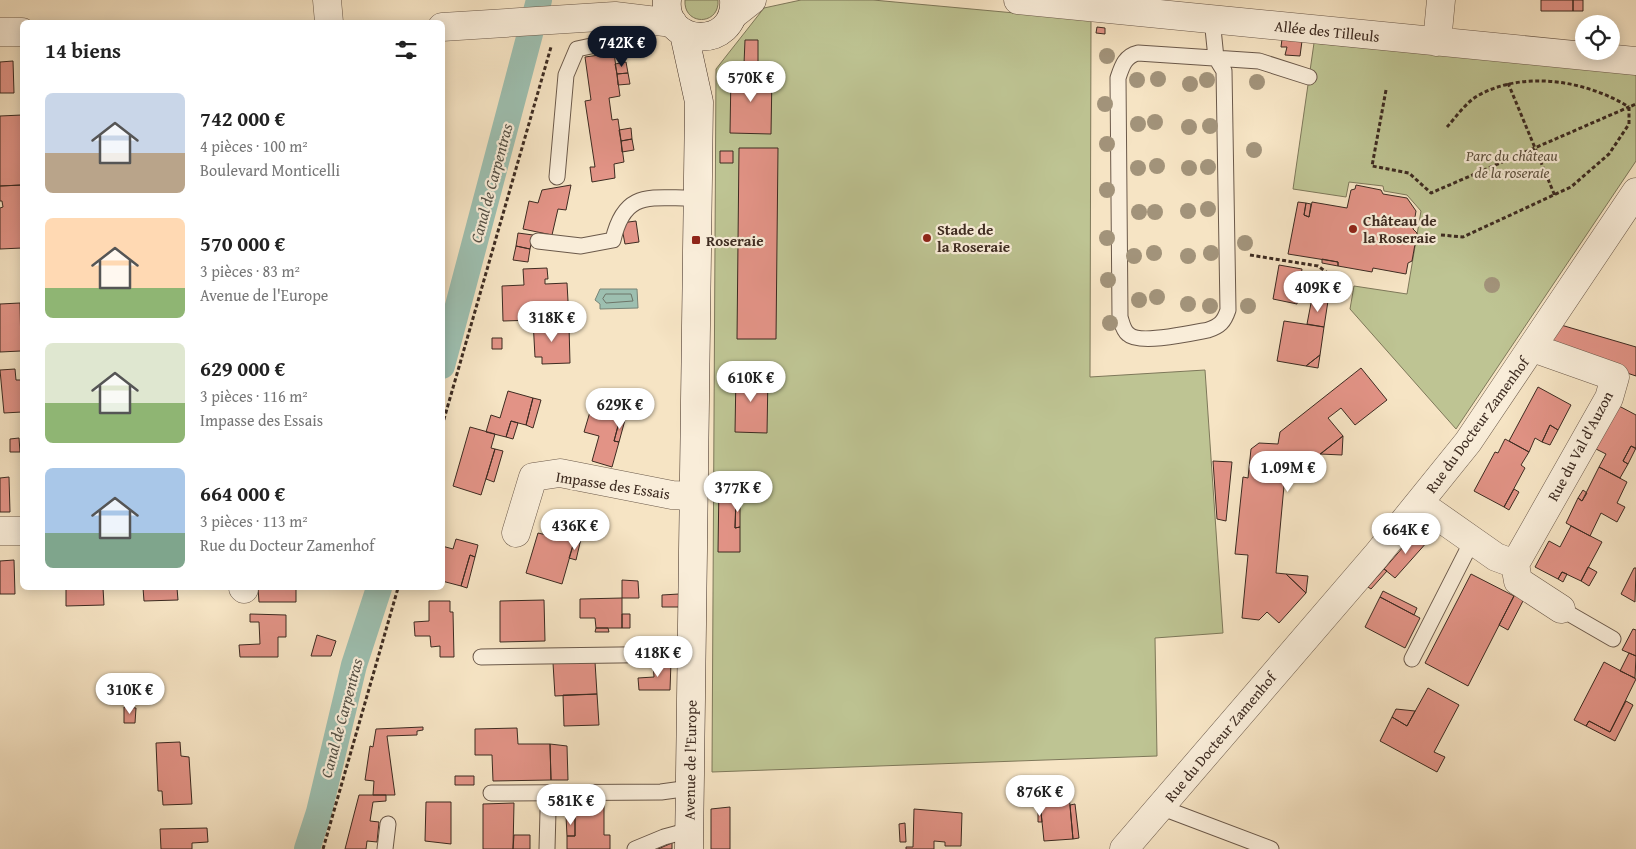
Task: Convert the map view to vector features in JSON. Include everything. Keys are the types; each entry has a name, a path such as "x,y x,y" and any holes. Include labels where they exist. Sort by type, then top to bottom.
{"street":[{"path":"327,0 329,20"},
{"path":"609,16 650,0"},
{"name":"Allée des Tilleuls","path":"1018,0 1211,5 1439,22 1575,38"},
{"path":"445,27 609,16 675,19 701,38 734,12"},
{"name":"Avenue de l'Europe","path":"699,102 734,12"},
{"name":"Avenue de l'Europe","path":"675,19 699,102 696,198 689,840"},
{"name":"Allée des Tilleuls","path":"1439,22 1636,61"},
{"path":"0,32 20,32"},
{"path":"1620,43 1636,44"},
{"name":"Rue du Docteur Zamenhof","path":"1124,849 1419,503 1468,442 1533,348 1636,192"},
{"name":"Rue du Val d'Auzon","path":"1516,564 1609,398 1615,377 1533,348"},
{"name":"Impasse des Essais","path":"516,533 533,477 560,473 672,495 693,496"},
{"path":"1419,503 1496,557 1516,564 1518,581 1560,609"},
{"path":"0,531 20,531"}],"lane":[{"path":"1211,5 1216,58 1224,71 1228,310 1225,320 1213,329 1139,339 1128,335 1123,327 1120,316 1118,78 1123,64 1130,55 1138,53 1216,58 1259,62 1309,77"},
{"path":"557,176 566,75 577,49 605,43 609,16"},
{"path":"538,241 581,246 613,240 617,223 625,209 634,202 646,199 696,198"},
{"path":"1412,659 1472,541"},
{"path":"1560,609 1613,639"},
{"path":"481,657 691,654"},
{"path":"491,793 661,792 690,788"},
{"path":"1160,807 1271,849"},
{"path":"547,849 548,811"},
{"path":"385,849 388,824"},
{"path":"635,849 664,837 689,840"}],"path":[{"path":"445,415 558,19"},
{"path":"1447,127 1478,95 1508,83 1544,81 1588,89 1612,96 1629,107"},
{"path":"1508,83 1555,196"},
{"path":"1386,90 1372,166 1409,173 1431,193 1636,104"},
{"path":"1441,235 1463,237 1571,187 1609,154 1629,124 1629,107"},
{"path":"1250,255 1318,266 1329,274"},
{"path":"324,849 397,590"}],"green space":[{"path":"685,0 718,0 717,9 713,15 702,20 690,15 686,9"},
{"path":"801,0 873,0 1091,20 1090,377 1205,370 1223,633 1155,638 1157,756 712,772 716,69 764,8"},
{"name":"Parc du château de la roseraie","path":"1314,43 1636,74 1636,161 1456,429 1350,309 1354,286 1407,294 1421,211 1407,195 1384,191 1383,186 1349,182 1346,197 1293,189"}],"water":[{"path":"600,289 637,289 638,308 600,309 600,304 595,300"}],"building":[{"path":"1541,0 1573,0 1573,11 1541,11"},
{"path":"1573,0 1583,0 1583,11 1573,11"},
{"path":"1097,27 1105,28 1105,34 1096,33"},
{"path":"1282,39 1302,41 1300,56 1285,55 1287,47 1281,47"},
{"path":"745,40 758,40 758,64 744,64"},
{"path":"614,53 620,96 609,98 612,120 618,119 624,162 614,164 615,178 592,182 590,167 595,167 585,101 591,100 585,57"},
{"path":"13,61 14,93 0,93 0,62"},
{"path":"626,62 628,73 617,74 615,64"},
{"path":"628,73 630,84 618,85 617,74"},
{"path":"731,73 772,73 771,134 730,133"},
{"path":"20,115 20,185 0,186 0,116"},
{"path":"631,128 632,139 621,141 619,130"},
{"path":"632,139 634,150 622,152 621,141"},
{"path":"739,148 778,148 776,339 737,339"},
{"path":"720,151 733,151 733,163 720,163"},
{"path":"20,185 20,248 0,249 0,208 3,207 2,201 0,201 0,186"},
{"path":"571,185 566,210 558,209 552,235 523,229 529,201 538,203 542,190"},
{"name":"Château de la Roseraie","path":"1356,185 1381,190 1383,194 1407,198 1416,211 1413,229 1417,233 1412,261 1408,263 1406,274 1373,268 1372,272 1338,266 1338,262 1288,254 1298,202 1306,203 1304,215 1309,217 1312,202 1347,208 1351,190 1355,189"},
{"path":"1306,203 1311,204 1309,217 1304,215"},
{"path":"636,221 639,242 625,244 621,223"},
{"path":"518,233 533,235 530,249 516,246"},
{"path":"516,246 530,249 528,262 513,260"},
{"path":"1322,259 1338,262 1338,266 1322,263"},
{"path":"1279,265 1302,269 1297,304 1273,299"},
{"path":"547,268 548,279 545,279 545,284 567,283 569,319 503,321 502,286 524,285 523,269"},
{"path":"1312,298 1328,301 1324,327 1307,324"},
{"path":"20,303 20,351 0,352 0,304"},
{"path":"533,320 542,320 542,326 569,326 570,363 542,364 542,357 535,357"},
{"path":"1284,321 1324,327 1320,355 1306,366 1277,361"},
{"path":"1561,325 1636,347 1636,376 1546,346"},
{"path":"492,338 502,338 502,349 492,349"},
{"path":"1320,355 1318,368 1306,366"},
{"path":"1361,368 1387,400 1355,425 1341,408 1328,418 1343,436 1307,465 1302,459 1290,458 1283,464 1286,472 1288,472 1285,475 1276,573 1286,574 1306,593 1279,623 1267,612 1259,620 1242,618 1248,555 1235,554 1243,477 1248,478 1251,449 1259,443 1278,444 1280,432"},
{"path":"15,369 16,380 20,380 20,412 4,413 0,370"},
{"path":"736,373 768,374 767,433 735,432"},
{"path":"1538,387 1571,405 1558,430 1550,425 1542,442 1535,438 1529,452 1509,441"},
{"path":"508,391 533,398 526,425 511,421 506,437 486,432 491,415 500,418"},
{"path":"595,395 624,403 614,441 619,442 612,467 592,461 599,436 584,432"},
{"path":"533,398 541,400 533,428 526,425"},
{"path":"1619,406 1636,415 1636,449 1631,446 1623,461 1628,464 1620,478 1599,467 1606,454 1596,449"},
{"path":"620,419 625,420 619,442 614,441"},
{"path":"511,421 518,423 513,439 506,437"},
{"path":"1550,425 1558,430 1550,445 1542,442"},
{"path":"470,427 495,434 491,448 495,449 481,495 453,486"},
{"path":"1343,436 1342,455 1320,454"},
{"path":"19,438 20,452 10,452 10,439"},
{"path":"1505,439 1529,452 1521,465 1525,468 1504,507 1474,491 1495,452 1498,453"},
{"path":"1631,446 1636,448 1628,464 1623,461"},
{"path":"495,449 503,451 494,482 486,479"},
{"path":"1213,461 1232,462 1226,521 1217,519"},
{"path":"1599,467 1627,482 1617,503 1625,507 1617,522 1601,513 1590,536 1566,523 1578,498 1582,501"},
{"path":"9,477 10,512 0,512 0,478"},
{"path":"719,483 740,483 740,498 736,498 735,528 740,527 740,552 718,552"},
{"path":"1514,489 1519,492 1509,510 1504,507"},
{"path":"1583,490 1587,493 1582,501 1578,498"},
{"path":"736,498 740,498 740,527 735,528"},
{"path":"556,521 585,528 580,543 574,542 562,584 526,573 538,533 551,536"},
{"path":"1571,526 1602,542 1581,581 1562,572 1558,579 1535,567 1549,541 1560,547"},
{"path":"1417,531 1428,541 1395,578 1384,569"},
{"path":"456,539 478,545 475,557 470,555 461,586 445,582 445,547 453,549"},
{"path":"574,542 580,543 576,560 569,558"},
{"path":"470,555 475,557 467,588 461,586"},
{"path":"14,560 15,594 0,594 0,561"},
{"path":"1588,567 1597,572 1589,586 1581,581"},
{"path":"1634,568 1636,568 1635,602 1621,594"},
{"path":"1384,569 1387,571 1371,589 1368,587"},
{"path":"1562,572 1567,574 1563,582 1558,579"},
{"path":"1286,574 1308,576 1306,593"},
{"path":"1471,574 1514,596 1468,686 1425,663"},
{"path":"622,580 638,581 639,598 622,598"},
{"path":"66,590 103,590 104,605 66,606"},
{"path":"143,590 177,590 178,600 144,601"},
{"path":"258,590 296,590 296,602 259,602"},
{"path":"1383,591 1417,608 1414,615 1380,597"},
{"path":"679,594 679,607 662,607 662,595"},
{"path":"1515,594 1524,599 1508,630 1499,625"},
{"path":"1380,597 1420,618 1405,648 1365,627"},
{"path":"622,598 622,628 596,628 595,618 580,618 580,599"},
{"path":"544,600 545,641 500,642 500,601"},
{"path":"429,601 450,601 450,612 453,612 454,657 440,657 440,646 431,647 430,636 415,636 414,622 429,621"},
{"path":"250,614 286,615 286,637 278,637 278,657 240,657 239,645 260,644 259,622 250,622"},
{"path":"622,614 630,614 630,628 622,628"},
{"path":"596,628 608,628 609,632 595,632"},
{"path":"1633,629 1636,630 1636,656 1622,650"},
{"path":"317,635 336,641 331,656 311,656"},
{"path":"1629,653 1636,656 1635,678 1620,671"},
{"path":"595,662 597,694 555,696 553,663"},
{"path":"653,662 671,662 670,690 639,690 638,678 654,677"},
{"path":"1604,662 1636,679 1610,732 1589,721 1586,726 1574,720"},
{"path":"1428,688 1459,705 1434,752 1445,757 1437,772 1380,741 1392,717 1407,726"},
{"path":"597,694 599,725 564,726 563,695"},
{"path":"1626,701 1633,705 1615,741 1586,726 1589,721 1610,732"},
{"path":"124,707 136,708 135,723 124,723"},
{"path":"1396,709 1415,711 1407,726 1392,717"},
{"path":"423,727 423,730 417,731 417,735 387,736 395,795 373,795 374,781 365,780 370,746 373,747 376,729"},
{"path":"517,728 518,744 550,744 551,780 493,781 492,755 475,755 475,729"},
{"path":"180,742 181,756 189,757 192,804 163,805 162,791 158,791 156,743"},
{"path":"550,744 567,746 568,780 551,780"},
{"path":"455,776 474,776 474,785 455,785"},
{"path":"1068,784 1073,839 1044,841 1041,812 1038,812 1035,787"},
{"path":"359,795 386,795 386,801 373,802 370,821 379,822 377,842 367,841 366,849 345,849"},
{"path":"566,801 604,801 604,835 610,835 610,849 567,849 567,836 575,836 575,816 566,816"},
{"path":"426,802 451,802 451,844 425,841"},
{"path":"514,803 513,849 483,849 483,804"},
{"path":"1075,804 1079,838 1073,839 1070,805"},
{"path":"730,807 730,849 711,849 711,809"},
{"path":"914,809 962,813 961,846 945,846 945,842 934,841 934,849 906,849 906,847 913,847"},
{"path":"1038,812 1041,812 1042,822 1038,822"},
{"path":"566,816 575,816 575,836 567,836"},
{"path":"905,823 906,842 900,842 899,824"},
{"path":"207,828 208,842 192,843 192,849 161,849 160,829"},
{"path":"514,835 530,835 530,849 513,849"},
{"path":"672,843 672,849 658,849"}],"waterway":[{"name":"Canal de Carpentras","path":"445,355 539,0"},
{"name":"Canal de Carpentras","path":"307,849 319,812 354,665 378,590"}],"place":[{"name":"Château de la Roseraie","path":"1353,229"},
{"name":"Stade de la Roseraie","path":"927,238"},
{"name":"Roseraie","path":"696,240"}]}
